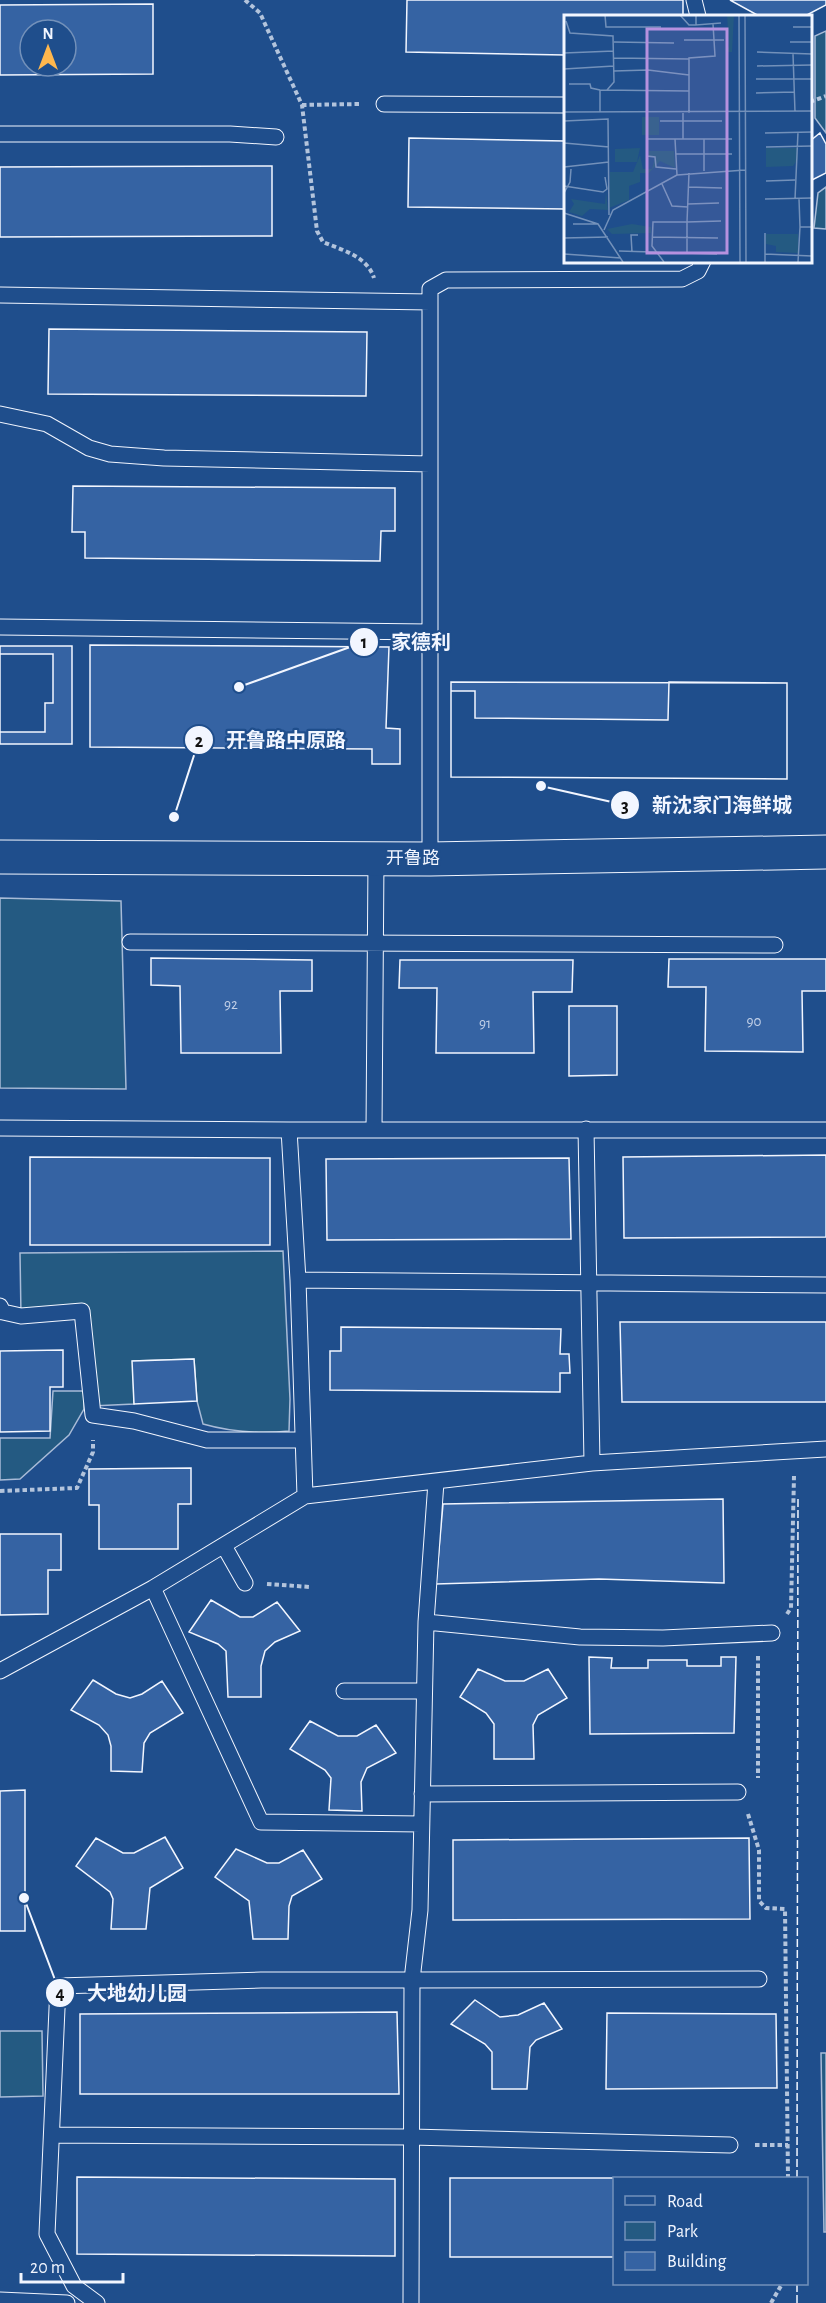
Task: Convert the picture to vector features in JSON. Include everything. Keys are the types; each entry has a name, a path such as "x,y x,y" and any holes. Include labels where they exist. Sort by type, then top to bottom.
{"street":[{"name":"开鲁路","path":"0,857 430,859 826,852"}],"lane":[{"path":"693,0 698,15"},
{"path":"384,104 564,105"},
{"path":"0,134 276,136"},
{"path":"430,859 430,289 446,280 682,279 698,271 702,262"},
{"path":"0,295 430,302"},
{"path":"0,414 47,424 89,448 110,454 164,458 430,464"},
{"path":"0,627 430,632"},
{"path":"374,1130 376,859"},
{"path":"130,942 775,945"},
{"path":"0,1128 826,1130"},
{"path":"586,1129 592,1464"},
{"path":"289,1130 298,1280 305,1496"},
{"path":"298,1280 826,1285"},
{"path":"0,1306 3,1312 21,1316 82,1311 93,1415 134,1421 207,1440 303,1440"},
{"path":"0,1671 153,1588 305,1496 592,1464 826,1449"},
{"path":"411,2303 412,1980 420,1910 426,1622 436,1482"},
{"path":"224,1545 245,1583"},
{"path":"153,1588 261,1822 421,1824"},
{"path":"426,1622 580,1636 663,1638 772,1633"},
{"path":"344,1691 424,1691"},
{"path":"422,1794 738,1792"},
{"path":"97,2303 74,2286 47,2234 58,1986 261,1980 759,1979"},
{"path":"52,2135 411,2137 730,2145"},
{"path":"0,2300 67,2303"}],"path":[{"path":"245,0 260,13 302,105 303,134 317,231 323,242 351,253 371,267 381,301"},
{"path":"811,102 826,96"},
{"path":"302,105 384,104"},
{"path":"0,1491 77,1488 93,1452 93,1415"},
{"path":"245,1583 310,1587"},
{"path":"730,2145 788,2145"},
{"path":"771,2303 781,2285"}],"green space":[{"path":"826,31 826,133 815,118 815,36"},
{"path":"826,187 826,229 814,228 818,193"},
{"path":"0,898 121,901 126,1089 0,1088"},
{"path":"283,1251 290,1399 289,1431 245,1432 203,1424 197,1401 194,1359 133,1361 134,1404 92,1406 82,1312 21,1316 20,1253"},
{"path":"53,1391 84,1391 84,1409 69,1435 20,1479 0,1480 0,1438 50,1438"},
{"path":"0,2031 42,2031 43,2096 0,2097"},
{"path":"821,2053 826,2053 826,2232 824,2232"}],"building":[{"path":"407,0 683,0 683,15 564,15 564,55 406,52"},
{"path":"730,0 826,0 826,5 807,15 757,15"},
{"path":"153,4 153,74 78,74 78,18 18,18 18,75 0,75 0,5"},
{"path":"820,133 826,144 826,173 811,180 811,140"},
{"path":"409,138 564,141 564,209 408,207"},
{"path":"272,166 272,236 0,237 0,167"},
{"path":"49,329 367,332 366,396 48,394"},
{"path":"73,486 395,488 395,531 381,531 380,561 85,558 85,532 72,532"},
{"path":"90,645 389,647 386,728 400,729 400,764 372,764 372,749 90,747"},
{"path":"0,646 72,646 72,744 0,744"},
{"path":"0,654 53,654 53,703 45,703 45,732 0,732"},
{"path":"451,682 787,683 787,779 451,777"},
{"path":"669,682 787,683 787,779 451,777 451,691 475,691 475,718 668,720"},
{"path":"151,958 312,960 312,991 280,991 281,1053 181,1053 180,986 151,985"},
{"path":"669,959 826,959 826,991 802,991 803,1052 705,1051 706,987 668,987"},
{"path":"400,960 573,960 572,992 533,992 534,1053 436,1053 437,988 399,988"},
{"path":"569,1006 617,1006 617,1075 569,1076"},
{"path":"826,1155 826,1237 624,1238 623,1157"},
{"path":"30,1157 270,1158 270,1245 30,1245"},
{"path":"569,1158 571,1239 327,1240 326,1159"},
{"path":"620,1322 826,1322 826,1402 622,1402"},
{"path":"341,1327 561,1329 560,1354 569,1354 570,1373 560,1373 560,1392 330,1390 330,1351 341,1351"},
{"path":"63,1350 63,1387 50,1387 50,1431 0,1432 0,1351"},
{"path":"194,1359 197,1401 134,1404 132,1361"},
{"path":"191,1468 191,1504 178,1504 178,1549 99,1549 99,1505 89,1505 89,1469"},
{"path":"723,1499 724,1583 599,1579 436,1584 443,1504"},
{"path":"0,1534 61,1534 61,1570 48,1570 48,1614 0,1615"},
{"path":"211,1600 240,1617 253,1617 277,1602 300,1631 275,1642 265,1651 261,1666 261,1697 228,1697 226,1651 218,1644 189,1632"},
{"path":"589,1657 612,1658 611,1668 648,1668 648,1660 687,1660 687,1666 721,1666 721,1657 736,1657 734,1733 590,1734"},
{"path":"478,1669 505,1681 524,1681 548,1669 567,1698 538,1715 533,1725 534,1759 494,1759 494,1724 486,1713 460,1697"},
{"path":"93,1680 116,1694 130,1698 142,1694 162,1681 183,1713 150,1733 144,1743 142,1772 111,1771 111,1746 108,1735 99,1725 71,1710"},
{"path":"310,1721 338,1736 357,1736 376,1725 396,1753 367,1768 361,1782 362,1811 329,1810 331,1778 325,1770 290,1749"},
{"path":"25,1790 25,1931 0,1931 0,1791"},
{"path":"165,1837 183,1868 150,1888 146,1929 111,1929 113,1899 110,1892 76,1866 96,1838 123,1853 134,1853"},
{"path":"749,1838 750,1919 453,1920 453,1840"},
{"path":"236,1849 267,1863 279,1863 303,1850 322,1879 292,1896 289,1906 288,1939 253,1939 249,1901 215,1877"},
{"path":"475,2000 500,2017 518,2015 544,2003 562,2029 536,2040 530,2047 527,2089 492,2089 492,2052 485,2044 451,2024"},
{"path":"397,2012 399,2094 80,2094 80,2014"},
{"path":"607,2013 776,2014 777,2088 606,2089"},
{"path":"77,2177 395,2179 395,2256 77,2254"},
{"path":"450,2178 613,2178 613,2257 450,2257"}],"fence":[{"path":"797,2177 798,1497"},
{"path":"797,2285 797,2303"}],"place":[{"name":"家德利","path":"239,687"},
{"name":"新沈家门海鲜城","path":"541,786"},
{"name":"开鲁路中原路","path":"174,817"},
{"name":"大地幼儿园","path":"24,1898"}]}
